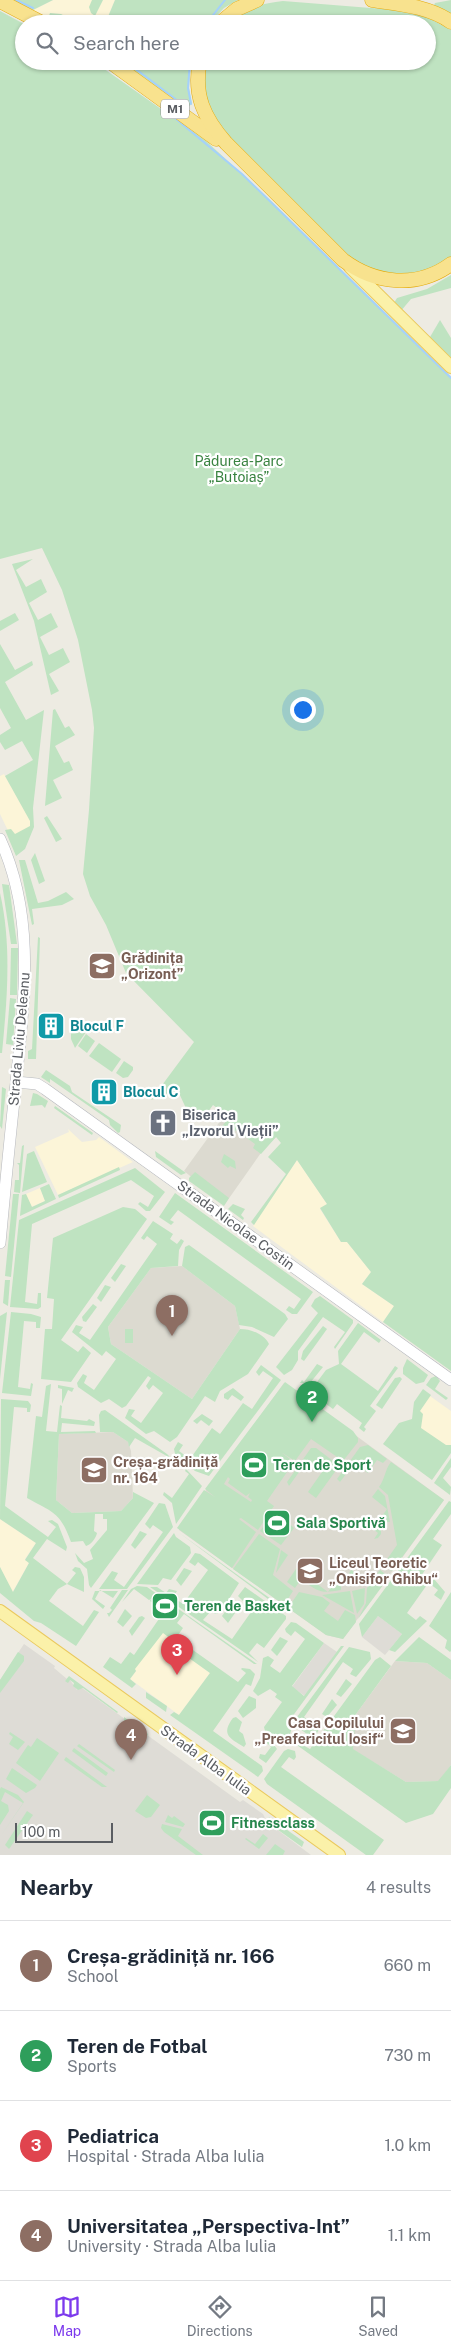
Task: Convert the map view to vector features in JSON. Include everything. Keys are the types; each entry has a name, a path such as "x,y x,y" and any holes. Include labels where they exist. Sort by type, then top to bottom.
{"highway":[{"path":"230,15 237,9 257,0"},
{"path":"372,0 419,8 440,15 451,22"},
{"path":"0,1 27,15"},
{"name":"M1","path":"121,70 240,158"},
{"path":"199,70 197,88 203,112 218,134 343,260 375,278 400,281 424,277 451,264"}],"main road":[{"path":"343,260 451,367"},
{"name":"Strada Liviu Deleanu","path":"0,839 16,882 24,930 25,987 0,1243"},
{"name":"Strada Nicolae Costin","path":"16,1082 37,1084 45,1089 451,1380"},
{"name":"Strada Alba Iulia","path":"0,1611 339,1855"}],"shaded area":[{"path":"53,0 115,0 109,15 42,15 33,10"},
{"path":"4,774 34,827 11,837 0,814 0,776"},
{"path":"239,1095 276,1137 263,1150 225,1204 184,1171"},
{"path":"68,1129 82,1142 96,1140 99,1137 133,1162 58,1195 35,1147 69,1132"},
{"path":"297,1160 327,1204 320,1209 341,1242 347,1242 371,1272 362,1284 394,1306 383,1322 253,1226"},
{"path":"40,1188 45,1201 31,1207 26,1194"},
{"path":"182,1266 235,1306 240,1329 192,1399 111,1344 108,1327 151,1268"},
{"path":"284,1383 444,1500 343,1639 326,1635 179,1530 179,1527"},
{"path":"430,1396 451,1411 451,1452 417,1429 419,1411"},
{"name":"Creșa-grădiniță nr. 164","path":"113,1432 128,1442 131,1451 133,1498 121,1511 72,1513 56,1500 59,1434"},
{"path":"0,1519 36,1543 25,1559 29,1563 12,1593 0,1567"},
{"path":"378,1616 402,1634 385,1655 362,1637"},
{"path":"163,1632 171,1639 169,1643 210,1673 179,1715 130,1679 136,1671 134,1669"},
{"path":"324,1643 337,1652 305,1696 292,1687"},
{"path":"24,1644 55,1666 54,1668 67,1679 65,1681 70,1680 77,1690 82,1688 240,1802 243,1800 263,1814 267,1822 311,1855 0,1855 0,1680"},
{"name":"Casa Copilului „Preafericitul Iosif“","path":"395,1661 427,1663 451,1680 451,1765 439,1781 406,1782 352,1749 356,1714"}],"green space":[{"path":"13,0 53,0 33,10"},
{"path":"92,0 103,0 96,15 91,13 89,7"},
{"path":"115,0 238,0 224,8 217,15 109,15"},
{"path":"451,0 451,15 434,5 435,3"},
{"path":"283,1 396,10 420,15 237,15 267,3"},
{"name":"Pădurea-Parc „Butoiaș”","path":"0,11 15,19 15,70 106,70 205,140 268,198 451,377 451,1371 383,1322 394,1306 362,1284 371,1272 347,1242 341,1242 320,1208 327,1204 297,1160 254,1225 251,1222 286,1174 268,1157 281,1143 276,1137 261,1154 253,1148 255,1144 236,1130 229,1137 219,1130 227,1120 223,1117 225,1114 213,1105 205,1116 196,1112 191,1119 178,1091 151,1100 194,1042 126,973 106,925 90,896 83,874 94,728 78,640 62,590 42,548 0,559"},
{"path":"50,13 63,15 49,15"},
{"path":"436,22 451,30 451,259 417,275 381,275 351,258 220,129 203,95 204,70 436,70"},
{"path":"133,70 190,70 189,88 192,104 186,108"},
{"path":"451,275 451,288 411,299 400,312 394,303 397,298 427,289"},
{"path":"440,320 451,338 451,358 430,337"},
{"path":"33,559 16,570 26,587 41,579 47,592 29,603 38,620 51,613 58,627 40,637 49,655 63,648 70,662 49,674 59,691 51,695 34,621 12,564"},
{"path":"15,613 19,620 0,631 0,621"},
{"path":"0,644 15,670 32,661 33,665 5,682 26,720 44,710 33,808 34,827 25,849 16,856 5,830 11,829 15,834 30,826 30,821 5,776 33,760 22,741 5,750 0,742 0,735 11,728 0,708"},
{"path":"55,709 65,728 69,726 75,735 55,746 64,763 69,761 73,770 53,780 62,798 45,806 53,710"},
{"path":"47,816 62,839 56,842 44,818"},
{"path":"35,853 45,881 39,884 31,860"},
{"path":"19,860 25,860 38,903 48,901 66,892 74,899 62,905 32,909 34,924 32,925"},
{"path":"2,884 9,885 17,944 11,944"},
{"path":"0,893 4,913 7,953 7,993 2,1053 0,1053"},
{"path":"38,937 40,938 36,1059 28,1059 28,1051 32,1049"},
{"path":"11,948 18,948 17,995 10,995"},
{"path":"10,998 16,999 13,1045 6,1044"},
{"path":"77,1025 86,1032 75,1048 71,1039 71,1028"},
{"path":"86,1034 95,1041 87,1053 78,1046"},
{"path":"99,1043 121,1059 112,1072 89,1056"},
{"path":"124,1061 133,1067 133,1070 128,1077 123,1078 116,1073"},
{"path":"46,1070 70,1086 72,1092 121,1125 120,1132 118,1133 110,1125 109,1120 50,1079 50,1083 41,1077"},
{"path":"2,1087 6,1089 2,1129 0,1126"},
{"path":"33,1093 48,1101 45,1108 42,1105 30,1106"},
{"path":"55,1106 93,1133 92,1135 54,1108"},
{"path":"24,1145 20,1193 14,1192 15,1180 19,1180 19,1165 17,1163 20,1163 22,1146"},
{"path":"34,1151 47,1182 22,1192 27,1154"},
{"path":"155,1151 186,1173 181,1175 156,1157"},
{"path":"224,1154 235,1161 236,1169 230,1166 228,1168 221,1162"},
{"path":"119,1167 120,1170 59,1198 58,1195"},
{"path":"135,1168 165,1192 150,1211 146,1211 138,1204 140,1202 148,1207 154,1196 131,1180 32,1224 25,1302 37,1304 38,1293 41,1293 41,1307 38,1309 10,1307 19,1220"},
{"path":"195,1172 229,1198 224,1206 189,1181 189,1178"},
{"path":"49,1184 56,1199 20,1216 22,1195 26,1194 32,1207 45,1201 40,1188"},
{"path":"175,1193 313,1292 297,1314 292,1314 286,1310 289,1306 294,1309 301,1299 178,1210 170,1220 174,1222 171,1225 159,1217"},
{"path":"13,1194 19,1194 11,1277 5,1276"},
{"path":"233,1204 245,1209 241,1215 244,1218 243,1220 228,1209"},
{"path":"123,1207 135,1209 147,1219 61,1340 78,1352 83,1346 91,1353 71,1382 41,1379 45,1329 52,1329 54,1299 47,1298 53,1238"},
{"path":"153,1221 173,1234 170,1239 177,1244 181,1239 184,1241 179,1250 178,1266 151,1268 108,1327 111,1344 192,1399 240,1329 257,1333 264,1337 269,1344 248,1374 220,1391 215,1402 205,1396 177,1437 170,1442 154,1431 146,1434 125,1418 129,1409 135,1410 131,1416 141,1423 163,1393 153,1385 149,1390 146,1386 151,1378 148,1376 126,1406 122,1408 109,1399 101,1403 78,1387 77,1383 83,1374 87,1376 84,1383 94,1390 116,1359 106,1351 102,1356 72,1332 76,1325 83,1327 79,1333 90,1340 157,1244 147,1236 144,1240 141,1238"},
{"path":"189,1245 285,1314 288,1319 274,1337 252,1327 239,1325 235,1306 182,1266 185,1247"},
{"path":"121,1264 126,1266 115,1282 111,1278"},
{"path":"5,1280 10,1280 8,1306 3,1303"},
{"path":"105,1285 111,1287 101,1302 97,1298"},
{"path":"320,1296 353,1320 353,1323 335,1349 334,1347 345,1332 323,1317 298,1351 298,1360 292,1370 284,1375 276,1367 318,1313 311,1306 315,1299"},
{"path":"93,1304 97,1307 86,1322 83,1321 82,1317"},
{"path":"7,1312 0,1379 0,1316"},
{"path":"11,1312 41,1317 40,1328 36,1328 36,1322 24,1321 18,1387 30,1389 31,1383 33,1384 31,1396 2,1393"},
{"path":"358,1323 381,1340 379,1343 364,1332 341,1364 378,1391 395,1366 398,1368 370,1406 376,1411 364,1427 366,1429 364,1432 359,1428 362,1423 337,1404 333,1409 312,1394 311,1390 326,1370 339,1364 338,1351"},
{"path":"323,1326 327,1329 304,1361 301,1359 303,1351"},
{"path":"125,1329 133,1329 133,1343 125,1343"},
{"path":"407,1359 428,1375 424,1382 416,1384 403,1374 403,1368"},
{"path":"317,1364 323,1367 310,1383 300,1383 302,1380 304,1382"},
{"path":"261,1365 281,1380 209,1476 195,1471 175,1454 174,1449 178,1442 183,1445 179,1451 190,1459 212,1428 220,1434 243,1403 252,1409 273,1378 263,1371 259,1376 256,1372"},
{"path":"436,1376 440,1381 435,1389 448,1398 446,1400 426,1385 431,1378"},
{"path":"400,1377 402,1379 382,1409 376,1405 395,1378"},
{"path":"285,1382 353,1431 358,1438 358,1442 343,1461 311,1439 295,1461 281,1452 294,1462 267,1501 274,1506 258,1530 241,1518 239,1519 256,1532 232,1568 177,1528 204,1490 215,1497 205,1489","holes":["228,1477 230,1479 228,1483 246,1496 250,1493 248,1497 252,1500 251,1502 224,1484"]},
{"path":"51,1384 46,1431 57,1432 60,1405 62,1406 61,1418 87,1421 89,1419 95,1422 94,1426 62,1423 61,1432 95,1431 96,1433 59,1434 56,1500 72,1513 121,1511 133,1498 133,1492 154,1503 91,1588 87,1569 78,1561 75,1553 84,1563 93,1559 90,1550 107,1530 107,1519 103,1519 103,1514 95,1514 94,1531 97,1533 96,1537 86,1546 83,1541 71,1542 55,1514 27,1498 36,1416 42,1417 46,1386"},
{"path":"58,1385 74,1388 72,1392 68,1390 62,1404 62,1389 58,1388"},
{"path":"233,1388 244,1397 241,1401 232,1395 228,1400 224,1398 224,1394"},
{"path":"423,1389 431,1395 420,1411 423,1414 421,1428 446,1445 451,1445 451,1453 432,1480 383,1444 399,1423 412,1419 414,1402"},
{"path":"1,1399 28,1401 31,1405 30,1412 27,1412 27,1408 14,1407 5,1506 48,1537 56,1527 48,1521 52,1520 58,1524 67,1547 66,1551 47,1539 33,1558 67,1584 58,1589 49,1601 83,1626 94,1610 99,1612 76,1646 41,1623 34,1621 0,1593 0,1567 13,1592 29,1563 25,1560 36,1543 0,1519"},
{"path":"105,1410 172,1459 135,1438 129,1447 128,1442 113,1432 100,1432 99,1415 101,1411"},
{"path":"202,1414 213,1421 209,1426 201,1420 197,1424 193,1421"},
{"path":"368,1445 387,1459 383,1463 377,1460 368,1473 350,1461 360,1447"},
{"path":"311,1448 316,1448 337,1464 337,1469 316,1498 308,1492 322,1472 307,1461 289,1486 287,1482"},
{"path":"451,1458 451,1467 443,1478 451,1487 450,1495 434,1483"},
{"path":"349,1462 353,1465 340,1482 337,1479"},
{"path":"391,1462 444,1500 392,1571 383,1565 397,1545 388,1495 379,1487"},
{"path":"186,1469 202,1486 176,1524 172,1503 163,1495 164,1492 172,1498 189,1474 185,1471"},
{"path":"378,1489 385,1496 390,1522 387,1522 381,1530 378,1538 374,1539 378,1533 373,1529 387,1509 372,1497"},
{"path":"449,1501 451,1502 451,1514 433,1539 442,1545 421,1576 429,1582 407,1613 416,1620 420,1616 427,1621 395,1652 389,1650 402,1634 378,1616 362,1637 359,1624"},
{"path":"159,1503 165,1504 173,1527 127,1589 99,1589 112,1571 118,1573 114,1580 124,1587 163,1532 153,1525 150,1529 145,1524"},
{"path":"277,1509 279,1511 266,1530 276,1537 287,1522 294,1528 281,1545 260,1531"},
{"path":"140,1531 147,1534 135,1549 131,1545"},
{"path":"178,1532 282,1607 268,1599"},
{"path":"174,1533 176,1537 190,1547 191,1553 171,1580 163,1578 158,1585 137,1584"},
{"path":"259,1534 280,1549 273,1575 293,1591 284,1605 233,1569"},
{"path":"281,1550 288,1555 276,1573"},
{"path":"195,1553 200,1554 239,1583 221,1612 215,1614 211,1611 203,1620 232,1639 256,1605 246,1598 243,1601 238,1596 245,1587 286,1616 286,1619 264,1648 257,1643 249,1653 258,1662 150,1587 157,1587 166,1593 169,1589 177,1591 173,1597 183,1604 208,1570 198,1562 195,1566 189,1562"},
{"path":"298,1566 304,1570 297,1579 300,1581 295,1588 287,1582"},
{"path":"75,1567 80,1568 84,1577 84,1592 67,1584 76,1573 72,1570"},
{"path":"184,1568 192,1571 181,1586 176,1580"},
{"path":"352,1569 354,1573 351,1577 347,1578 341,1590 328,1592 342,1572 347,1576"},
{"path":"380,1570 389,1577 358,1619 366,1603 367,1588"},
{"path":"434,1579 445,1592 441,1600 434,1595 438,1590 430,1584"},
{"path":"313,1581 328,1592 317,1590 309,1585"},
{"path":"137,1586 147,1587 257,1664 254,1664 184,1614 177,1623 183,1628 176,1638 238,1682 246,1673 242,1668 250,1669 255,1674 251,1686 246,1684 213,1731 262,1766 263,1771 258,1777 170,1715 174,1712 179,1715 210,1673 168,1643 171,1639 163,1633 135,1669 136,1671 130,1679 136,1684 132,1688 103,1667 110,1657 121,1664 130,1652 134,1655 163,1613 169,1615 150,1601 151,1599 149,1600 134,1589 122,1602 131,1589"},
{"path":"365,1588 364,1604 357,1614 352,1591"},
{"path":"122,1590 128,1590 109,1617 107,1613 112,1610 110,1608"},
{"path":"95,1591 99,1591 95,1599 105,1606 103,1609 92,1599"},
{"path":"102,1591 118,1591 113,1598"},
{"path":"350,1591 354,1613 322,1595"},
{"path":"299,1592 322,1597 330,1603 324,1611 338,1621 345,1610 355,1615 356,1622 343,1639 326,1635 288,1608"},
{"path":"451,1592 450,1652 445,1648 447,1640 429,1626"},
{"path":"232,1602 240,1606 228,1623 222,1616"},
{"path":"125,1609 132,1616 123,1627 117,1622"},
{"path":"139,1617 145,1618 132,1636 129,1631"},
{"path":"291,1622 296,1623 324,1643 292,1686 304,1696 341,1646 344,1646 292,1717 289,1737 279,1744 266,1735 264,1727 282,1702 275,1697 277,1694 270,1689 258,1696 253,1691 260,1678 263,1658 268,1656 274,1660 270,1666 280,1673 305,1639 295,1631 291,1636 286,1632 285,1629"},
{"path":"280,1637 288,1641 277,1656 271,1650"},
{"path":"419,1637 451,1660 451,1680 427,1663 395,1661"},
{"path":"349,1647 370,1652 371,1659 356,1677 350,1674 353,1669 343,1662 304,1717 314,1724 318,1719 323,1722 316,1735 311,1737 296,1726 294,1728 294,1721"},
{"path":"18,1652 24,1656 24,1661 0,1693 0,1680"},
{"path":"380,1657 391,1666 356,1714 353,1749 406,1782 438,1781 451,1765 451,1788 433,1814 406,1823 294,1743 297,1742 310,1749 375,1660"},
{"path":"69,1676 118,1712 83,1688 78,1690 70,1680 68,1683 65,1681"},
{"path":"346,1679 352,1684 341,1697 336,1694"},
{"path":"146,1692 167,1706 166,1712 146,1698"},
{"path":"249,1696 256,1699 256,1708 243,1718 238,1711"},
{"path":"332,1699 337,1705 327,1717 322,1714"},
{"path":"124,1717 148,1734 145,1739 124,1724"},
{"path":"236,1717 242,1722 239,1731 243,1734 246,1744 244,1747 234,1741 227,1732 229,1723"},
{"path":"10,1732 25,1742 18,1750 9,1744 13,1737 9,1734"},
{"path":"37,1738 59,1753 40,1781 16,1763 28,1745 31,1747"},
{"path":"264,1740 274,1745 277,1749 266,1763 259,1758 260,1754 265,1755 271,1747"},
{"path":"79,1744 115,1770 114,1772 77,1746"},
{"path":"74,1748 108,1773 106,1776 72,1751"},
{"path":"288,1749 295,1751 296,1757 294,1760 289,1757 281,1767 384,1840 373,1855 366,1855 267,1784 264,1779 284,1751"},
{"path":"66,1757 107,1787 102,1787 64,1760"},
{"path":"12,1768 37,1785 35,1788 26,1793 6,1779"},
{"path":"1,1787 18,1795 24,1802 0,1837 23,1803 5,1792 1,1801 8,1805 9,1811 0,1825"},
{"path":"147,1795 160,1805 151,1817 146,1818 135,1811"},
{"path":"27,1811 33,1815 9,1849 5,1845"},
{"path":"168,1815 172,1818 174,1816 185,1824 183,1827 165,1822"},
{"path":"269,1817 304,1842 302,1847 267,1822"},
{"path":"162,1824 182,1829 178,1836 203,1855 196,1855 164,1832 161,1828"},
{"path":"263,1834 268,1838 259,1849 245,1839 255,1844"},
{"path":"275,1844 285,1851 283,1855 266,1855"}],"waterway":[{"path":"16,0 33,8"},
{"path":"213,15 225,0"},
{"path":"110,70 120,77"},
{"path":"137,70 186,107"},
{"path":"189,70 188,88 191,104"},
{"path":"170,114 242,174 451,378"}],"place":[{"name":"Grădinița „Orizont”","path":"102,966"},
{"name":"Blocul F","path":"51,1026"},
{"name":"Blocul C","path":"104,1092"},
{"name":"Biserica „Izvorul Vieții”","path":"163,1123"},
{"name":"Creșa-grădiniță nr. 166","path":"172,1336"},
{"name":"Teren de Fotbal","path":"312,1422"},
{"name":"Teren de Sport","path":"254,1465"},
{"name":"Creșa-grădiniță nr. 164","path":"94,1470"},
{"name":"Sala Sportivă","path":"277,1523"},
{"name":"Liceul Teoretic „Onisifor Ghibu“","path":"310,1571"},
{"name":"Teren de Basket","path":"165,1606"},
{"name":"Pediatrica","path":"177,1675"},
{"name":"Casa Copilului „Preafericitul Iosif“","path":"403,1731"},
{"name":"Universitatea „Perspectiva-Int”","path":"131,1760"},
{"name":"Fitnessclass","path":"212,1823"}]}
